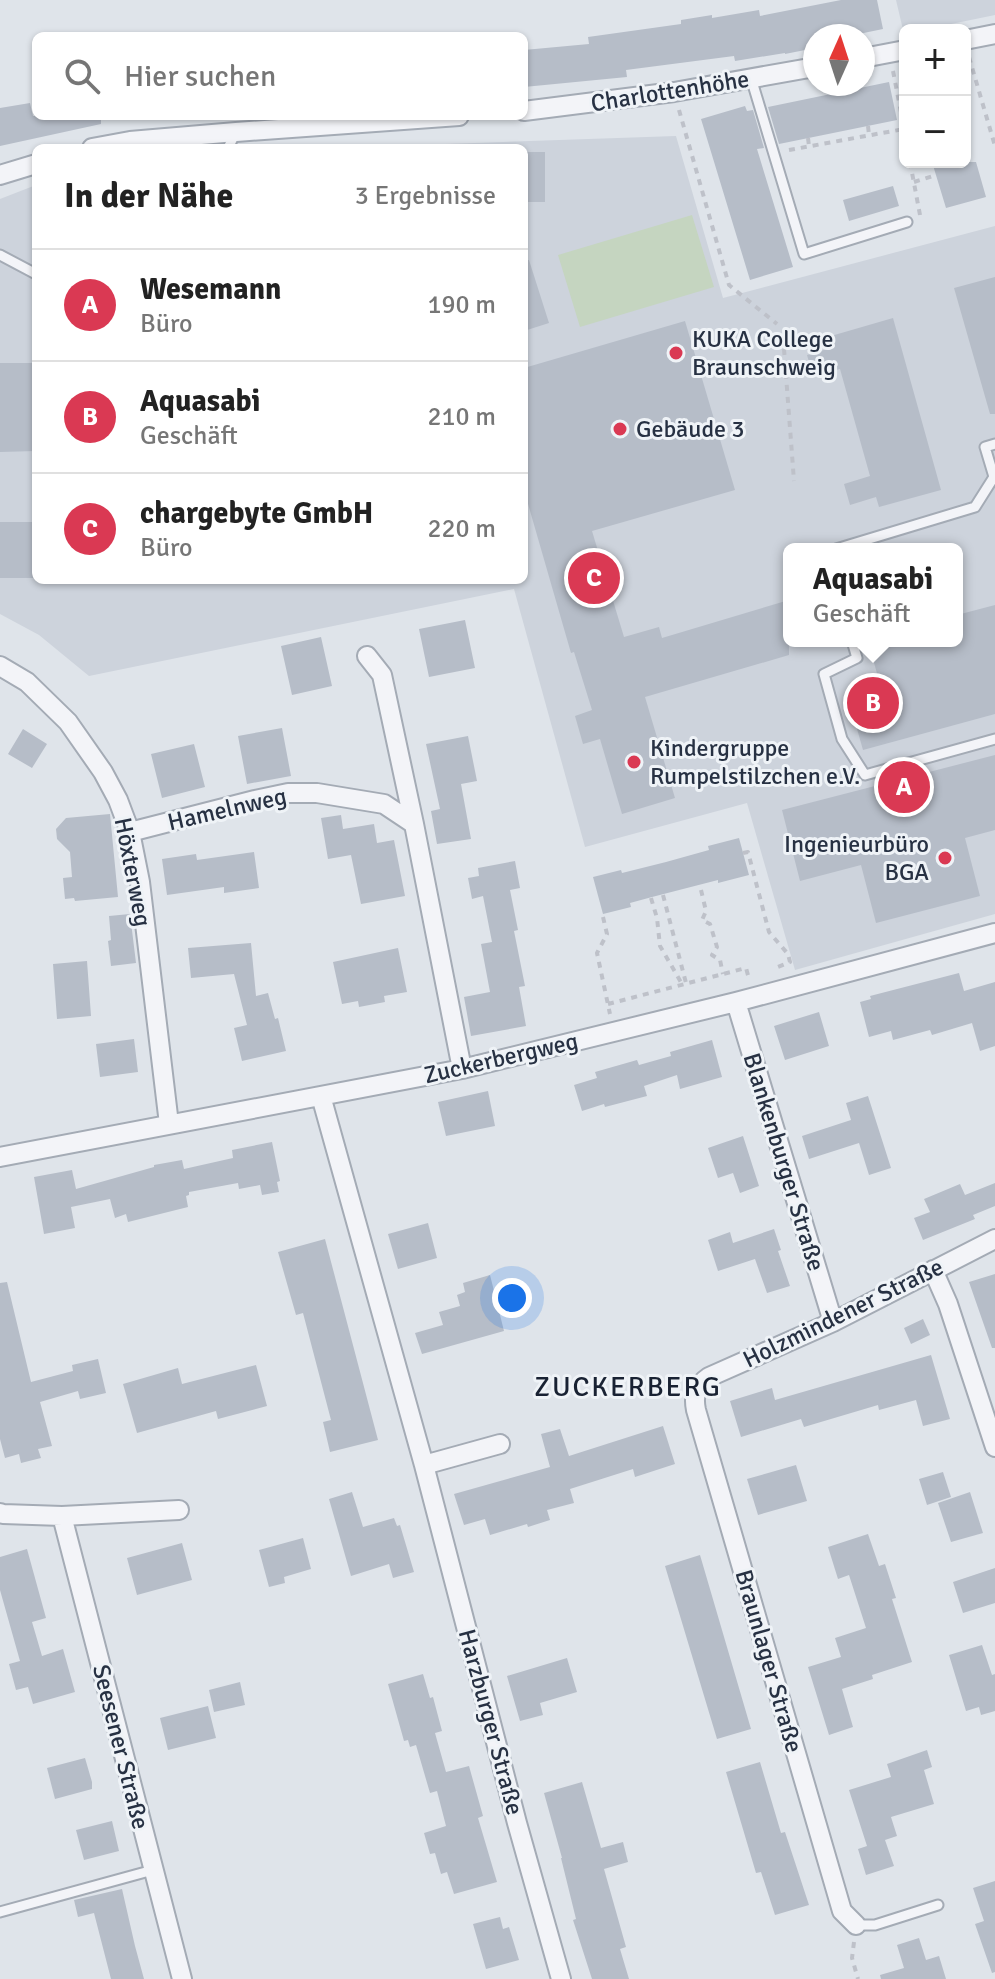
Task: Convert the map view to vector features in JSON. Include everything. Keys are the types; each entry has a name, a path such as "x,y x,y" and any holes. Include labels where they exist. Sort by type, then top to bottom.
{"street":[{"path":"971,47 995,34"},
{"path":"875,56 897,52"},
{"name":"Charlottenhöhe","path":"528,110 674,92 803,69"},
{"path":"114,144 130,141 232,140 421,120"},
{"path":"0,175 32,165"},
{"path":"367,656 382,675 462,1069"},
{"name":"Höxterweg","path":"0,666 27,682 68,722 103,772 130,832 140,882 169,1124"},
{"name":"Hamelnweg","path":"130,832 288,793 317,793 384,804 414,824"},
{"name":"Zuckerbergweg","path":"0,1157 462,1069 745,1000 995,933"},
{"name":"Blankenburger Straße","path":"745,1000 833,1322"},
{"name":"Harzburger Straße","path":"321,1096 424,1465 561,1979"},
{"name":"Holzmindener Straße","path":"695,1391 709,1377 833,1322 995,1239"},
{"path":"933,1270 948,1304 995,1447"},
{"name":"Braunlager Straße","path":"695,1391 696,1410 842,1911 856,1925"},
{"path":"424,1465 500,1444"},
{"path":"0,1513 62,1516 179,1510"},
{"name":"Seesener Straße","path":"62,1516 182,1979"}],"lane":[{"path":"751,78 804,254 907,222"},
{"path":"0,255 32,272"},
{"path":"856,543 975,507 994,477 985,447 995,444"},
{"path":"854,647 857,658 824,674 842,739 865,775 995,739"},
{"path":"0,1912 153,1870"},
{"path":"856,1925 875,1925 938,1905"}],"path":[{"path":"897,52 902,96"},
{"path":"971,63 995,146"},
{"path":"674,92 729,285 777,324"},
{"path":"868,126 869,135"},
{"path":"773,153 899,132"},
{"path":"808,138 809,146"},
{"path":"907,222 920,218 911,168"},
{"path":"914,182 936,175"},
{"path":"784,349 794,481"},
{"path":"743,853 748,852 769,932 788,954 790,962 773,969"},
{"path":"701,890 706,911 702,920 710,924 717,947 712,955 720,960 723,974"},
{"path":"663,895 684,984"},
{"path":"651,898 660,946 684,984"},
{"path":"603,917 607,934 597,953 614,1032"},
{"path":"608,1004 746,968 745,1000"},
{"path":"856,1925 852,1958 858,1979"}],"shaded area":[{"path":"896,0 995,0 995,15 951,24 902,24"},
{"path":"676,136 723,298 995,226 995,914 795,970 747,803 585,847 514,589 89,676 39,635 0,614 0,199 32,187 32,584 528,584 528,144 445,144"}],"green space":[{"path":"692,215 714,287 580,327 558,255"}],"building":[{"path":"841,0 877,0 883,29 875,31 875,24 803,24 803,50 735,61 734,56 626,70 627,77 528,87 528,50 589,44 588,37 759,10 760,16"},
{"path":"889,82 897,120 779,144 768,107 821,96 875,96 875,85"},
{"path":"30,103 32,120 101,120 101,124 0,146 0,108"},
{"path":"745,106 747,111 753,110 764,148 757,149 793,267 750,280 701,119"},
{"path":"528,152 545,152 545,202 528,202"},
{"path":"971,162 976,162 986,197 946,208 934,168 971,168"},
{"path":"893,186 899,206 849,221 843,200"},
{"path":"528,260 529,260 549,323 528,330"},
{"path":"995,277 995,414 990,414 954,288"},
{"path":"893,318 941,490 879,507 876,497 850,505 844,484 870,476 840,369 813,376 807,355 834,347 831,336"},
{"path":"685,321 735,490 592,531 624,637 659,627 662,638 783,602 783,647 789,647 789,655 645,697 675,798 622,814 600,739 583,744 575,716 592,710 574,652 571,653 528,504 528,367"},
{"path":"0,363 32,363 32,451 0,452"},
{"path":"0,522 32,522 32,578 0,578"},
{"path":"995,605 995,714 863,750 848,697 881,688 870,647 963,647 963,613"},
{"path":"465,620 475,668 429,677 419,629"},
{"path":"321,637 332,686 292,695 281,646"},
{"path":"282,728 291,776 247,784 238,736"},
{"path":"23,729 47,744 32,768 8,754"},
{"path":"468,736 477,781 461,784 471,839 437,844 431,811 440,809 426,744"},
{"path":"194,744 205,787 162,798 151,754"},
{"path":"995,755 995,830 965,838 980,896 876,923 861,865 800,881 782,810"},
{"path":"110,814 118,897 65,899 63,878 72,877 70,852 57,839 56,829 66,818"},
{"path":"341,815 343,829 374,824 377,843 394,840 405,896 361,904 351,855 328,859 321,818"},
{"path":"739,838 749,875 652,897 630,903 631,907 603,914 593,877 666,862"},
{"path":"254,852 259,888 224,893 224,887 167,895 162,859 196,854 197,860"},
{"path":"515,861 520,888 510,890 525,986 519,987 526,1026 471,1036 464,997 490,992 481,944 492,942 483,896 472,899 468,878 479,876 478,868"},
{"path":"130,914 136,963 111,966 109,916"},
{"path":"251,943 256,996 268,993 286,1051 242,1061 234,1028 247,1025 234,974 191,978 188,948"},
{"path":"398,948 407,992 384,996 385,1002 359,1007 358,1001 342,1004 333,962"},
{"path":"87,961 91,1016 57,1019 53,964"},
{"path":"959,973 964,991 995,982 995,1046 980,1051 972,1023 932,1035 930,1030 893,1040 891,1031 869,1037 860,1002 871,999 870,996"},
{"path":"819,1012 829,1046 785,1060 774,1026"},
{"path":"134,1039 138,1072 100,1077 96,1044"},
{"path":"712,1040 722,1077 680,1089 677,1075 644,1086 647,1096 582,1111 574,1085 597,1078 595,1072 637,1060 639,1065"},
{"path":"488,1091 495,1126 446,1136 438,1102"},
{"path":"868,1096 891,1168 869,1175 859,1143 809,1159 802,1136 851,1120 846,1103"},
{"path":"743,1136 759,1186 740,1193 733,1173 718,1178 708,1148"},
{"path":"272,1142 280,1181 277,1182 279,1192 262,1195 260,1185 239,1189 238,1183 189,1192 186,1196 188,1207 128,1222 126,1214 115,1218 110,1199 71,1207 75,1228 44,1234 34,1177 72,1170 76,1189 154,1165 182,1160 184,1169 233,1158 232,1150"},
{"path":"995,1183 995,1206 973,1215 975,1219 923,1240 914,1218 930,1212 924,1199 960,1184 965,1195"},
{"path":"428,1223 437,1258 398,1269 388,1234"},
{"path":"774,1229 790,1286 767,1293 755,1259 718,1271 708,1240 730,1232 733,1243"},
{"path":"325,1239 378,1440 330,1452 323,1422 331,1420 303,1313 296,1315 278,1252"},
{"path":"995,1274 995,1348 992,1348 969,1282"},
{"path":"490,1275 504,1331 422,1354 415,1333 443,1325 439,1312 460,1306 457,1295 465,1292 463,1283"},
{"path":"7,1282 31,1382 73,1371 72,1365 98,1359 106,1393 80,1399 78,1391 40,1402 52,1446 38,1449 41,1458 21,1463 19,1454 5,1458 0,1439 0,1283"},
{"path":"923,1319 930,1335 911,1344 904,1328"},
{"path":"931,1355 950,1419 923,1426 916,1400 879,1410 878,1405 804,1427 801,1419 741,1437 730,1401 772,1388 775,1400"},
{"path":"256,1365 267,1406 218,1419 216,1411 137,1433 123,1384 178,1368 182,1384"},
{"path":"663,1426 675,1464 635,1477 633,1469 570,1489 574,1503 547,1510 550,1520 528,1527 527,1524 490,1535 485,1519 464,1525 454,1494 550,1467 541,1434 560,1429 569,1456"},
{"path":"796,1465 807,1501 758,1515 747,1479"},
{"path":"943,1472 951,1497 927,1505 919,1479"},
{"path":"352,1492 363,1527 394,1518 397,1526 400,1525 414,1572 393,1578 389,1564 351,1576 329,1499"},
{"path":"970,1492 983,1533 951,1542 938,1503"},
{"path":"868,1534 879,1566 885,1564 896,1598 892,1599 912,1662 842,1689 853,1727 829,1735 808,1667 841,1657 835,1638 866,1628 849,1575 838,1579 828,1547"},
{"path":"303,1538 311,1569 284,1577 285,1583 269,1587 259,1550"},
{"path":"182,1543 192,1580 137,1595 127,1558"},
{"path":"27,1549 46,1618 32,1622 42,1656 63,1649 75,1692 33,1704 28,1687 16,1690 9,1664 20,1661 0,1590 0,1557"},
{"path":"700,1555 751,1729 717,1739 665,1566"},
{"path":"995,1568 995,1603 963,1613 953,1582"},
{"path":"982,1645 992,1675 995,1674 995,1711 981,1715 979,1707 966,1711 949,1655"},
{"path":"567,1658 577,1692 540,1703 543,1715 520,1721 507,1676"},
{"path":"423,1674 442,1731 435,1733 446,1772 469,1766 483,1816 478,1818 497,1882 454,1894 447,1872 441,1874 435,1853 430,1854 424,1833 446,1826 437,1791 430,1793 416,1745 410,1747 408,1740 404,1741 388,1684"},
{"path":"240,1682 245,1705 214,1712 209,1690"},
{"path":"208,1706 216,1738 168,1750 160,1718"},
{"path":"927,1750 932,1767 924,1770 934,1804 891,1817 897,1836 885,1840 894,1866 866,1875 858,1849 867,1846 849,1790 891,1777 887,1764"},
{"path":"85,1758 92,1789 55,1799 47,1768"},
{"path":"760,1762 781,1833 785,1832 809,1905 775,1915 761,1872 756,1873 726,1772"},
{"path":"582,1782 601,1848 623,1842 628,1862 604,1869 626,1947 620,1949 629,1979 592,1979 573,1920 576,1919 544,1793"},
{"path":"112,1821 119,1851 84,1860 76,1830"},
{"path":"995,1881 995,1972 992,1973 975,1924 984,1921 973,1888"},
{"path":"122,1889 144,1979 111,1979 94,1913 78,1917 74,1900"},
{"path":"500,1917 503,1929 509,1927 519,1960 486,1969 473,1924"},
{"path":"919,1938 926,1960 939,1956 946,1979 881,1979 880,1975 904,1968 897,1945"}],"place":[{"name":"KUKA College Braunschweig","path":"676,353"},
{"name":"Gebäude 3","path":"620,429"},
{"name":"chargebyte GmbH","path":"594,578"},
{"name":"Aquasabi","path":"873,703"},
{"name":"Kindergruppe Rumpelstilzchen e.V.","path":"634,762"},
{"name":"Wesemann","path":"904,787"},
{"name":"Ingenieurbüro BGA","path":"945,858"}],"district":[{"name":"ZUCKERBERG","path":"628,1386"}]}
